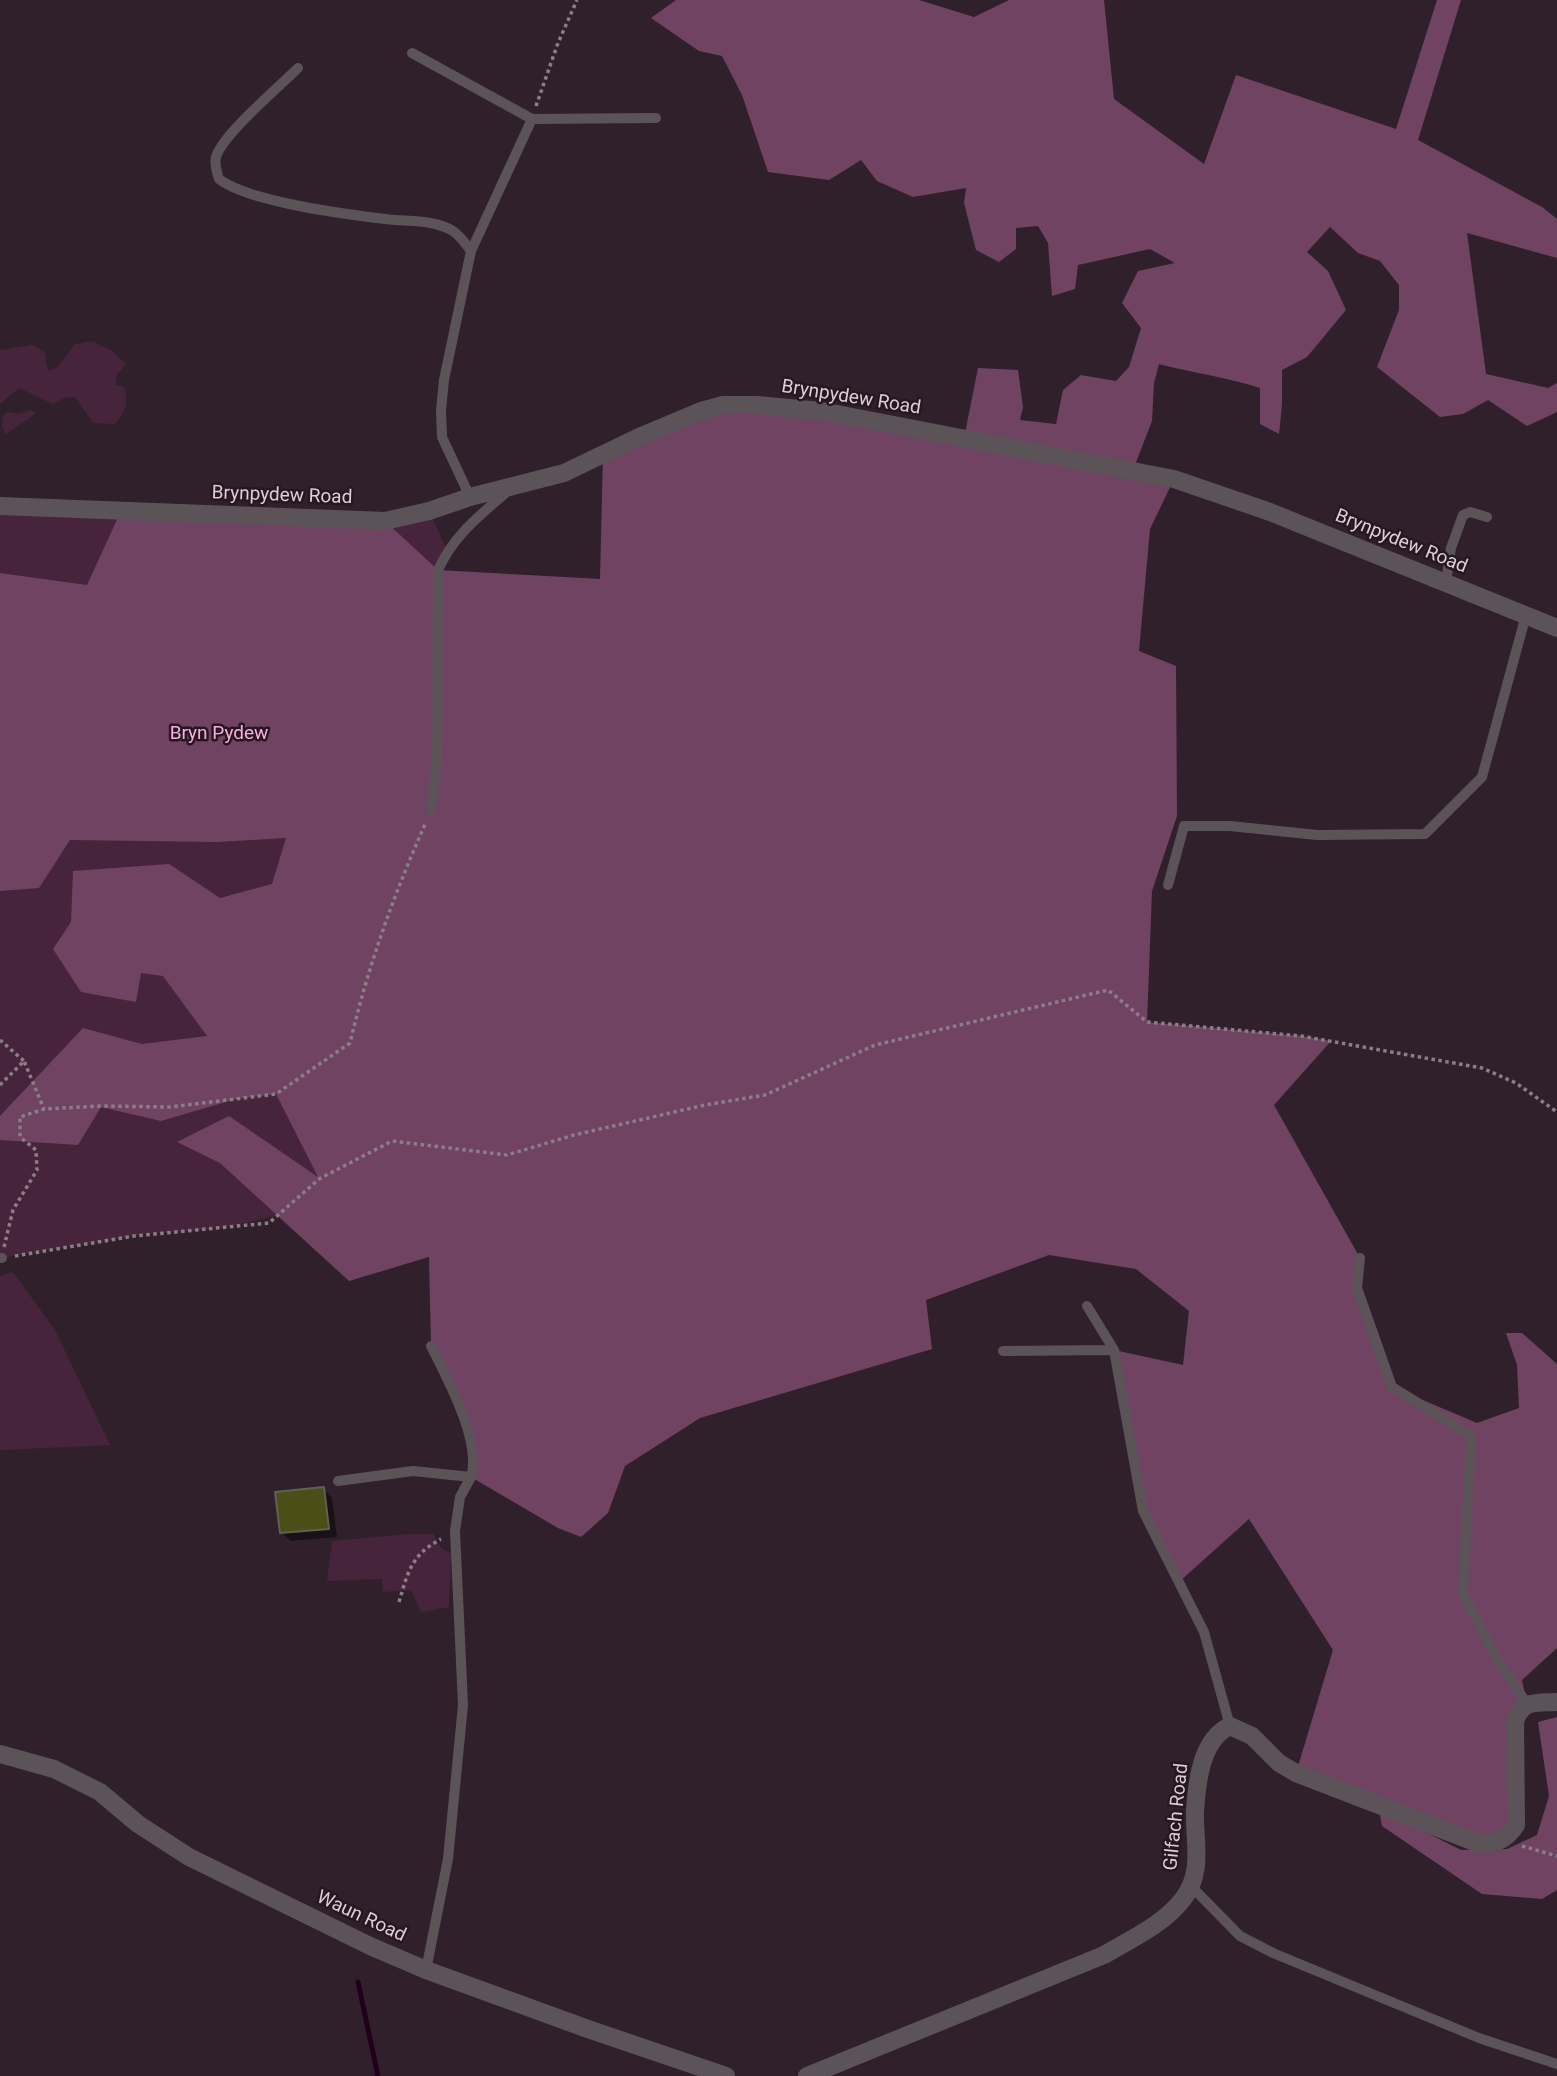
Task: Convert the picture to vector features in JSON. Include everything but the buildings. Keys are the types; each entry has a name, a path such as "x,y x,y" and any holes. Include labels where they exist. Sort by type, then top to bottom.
{"street":[{"name":"Brynpydew Road","path":"0,506 385,521 564,473 701,411 723,405 757,405 821,411 1174,479 1270,512 1557,628"},
{"path":"1230,1726 1252,1736 1279,1762 1296,1773 1480,1844 1503,1840 1516,1825 1515,1721 1519,1710 1527,1704 1557,1702"},
{"name":"Gilfach Road","path":"807,2076 1104,1955 1165,1917 1183,1899 1191,1886 1198,1854 1195,1812 1200,1773 1210,1744 1220,1730 1230,1726"},
{"name":"Waun Road","path":"0,1754 54,1769 100,1792 138,1824 189,1857 370,1946 426,1970 726,2076"}],"lane":[{"path":"412,54 532,119 656,118"},
{"path":"298,68 221,148 215,158 219,179 242,192 292,204 439,226 452,231 471,251"},
{"path":"470,497 442,437 444,380 471,251 532,119"},
{"path":"431,810 437,761 438,570 447,550 461,532 514,486"},
{"path":"1446,582 1451,548 1463,515 1470,512 1487,517"},
{"path":"1168,885 1184,826 1230,826 1317,835 1425,834 1482,777 1526,615"},
{"path":"1360,1258 1357,1288 1392,1387 1471,1436 1463,1594 1494,1654 1527,1704"},
{"path":"1087,1306 1114,1350 1143,1511 1204,1632 1230,1726"},
{"path":"426,1970 448,1859 463,1705 456,1531 460,1497 474,1466 461,1410 431,1346"},
{"path":"1003,1352 1114,1350"},
{"path":"338,1481 413,1471 471,1477"},
{"path":"1191,1886 1240,1936 1273,1954 1479,2038 1557,2064"}],"path":[{"path":"532,119 558,43 577,0"},
{"path":"431,810 392,899 365,981 350,1043 276,1094 170,1107 44,1109 20,1116 20,1136 36,1150 37,1170 13,1210 1,1258 134,1236 269,1223 319,1179 393,1141 508,1155 574,1135 705,1105 765,1095 875,1045 1108,990 1147,1022 1301,1036 1482,1068 1516,1083 1557,1112"},
{"path":"0,1040 24,1062 44,1109"},
{"path":"0,1085 24,1062"},
{"path":"398,1602 410,1565 433,1543 456,1531"},
{"path":"1503,1840 1557,1856"}],"green space":[{"path":"676,0 919,0 974,17 1009,0 1104,0 1114,99 1204,164 1236,75 1396,129 1437,0 1461,0 1418,140 1542,207 1557,219 1557,258 1467,233 1486,374 1548,388 1557,383 1557,412 1527,426 1488,400 1463,414 1440,417 1377,367 1399,310 1399,285 1380,261 1358,253 1330,227 1307,252 1328,271 1346,310 1307,357 1282,370 1279,434 1260,424 1260,388 1159,364 1154,383 1152,421 1133,470 1174,479 1150,529 1139,651 1176,666 1177,816 1152,891 1147,1022 1331,1041 1274,1105 1360,1258 1357,1288 1392,1387 1477,1423 1519,1408 1517,1365 1506,1333 1522,1333 1557,1364 1557,1648 1522,1680 1527,1704 1515,1721 1516,1825 1480,1844 1296,1773 1333,1650 1249,1519 1179,1582 1143,1511 1114,1350 1183,1365 1189,1311 1136,1269 1049,1255 926,1300 932,1349 700,1418 625,1466 608,1513 581,1537 558,1528 471,1477 473,1454 431,1346 429,1257 349,1281 220,1163 177,1142 229,1116 318,1177 276,1094 236,1099 161,1121 101,1107 78,1145 0,1140 0,1116 83,1028 142,1044 207,1036 163,976 141,973 136,1002 81,992 53,949 71,922 73,871 169,864 220,898 272,884 286,838 217,842 70,840 39,888 0,891 0,573 87,585 121,511 385,521 438,570 600,579 603,456 723,405 964,438 978,368 1018,370 1023,407 1020,420 1056,424 1063,390 1081,375 1116,381 1129,367 1141,328 1122,303 1138,271 1175,263 1150,249 1078,265 1075,289 1052,296 1048,243 1038,226 1016,228 1016,249 999,262 976,250 964,203 966,188 913,197 877,181 861,160 829,180 768,172 742,95 722,56 699,51 651,18"},
{"path":"92,341 111,350 126,364 116,376 116,385 124,387 126,402 124,411 115,424 93,423 75,397 64,398 53,404 19,388 0,404 0,350 32,345 44,351 48,371 57,368 75,344"},
{"path":"30,410 36,413 6,435 2,426 3,416 7,412 19,414"},
{"name":"Bryn Pydew","path":"0,506 385,521 429,511 447,550 438,570 392,1141 279,1215 219,1229 149,1234 0,1258"},
{"path":"13,1272 55,1330 110,1445 0,1450 0,1276"},
{"path":"433,1534 441,1548 451,1553 449,1607 421,1612 411,1590 383,1592 382,1579 327,1581 332,1541"},
{"path":"1557,1717 1557,1890 1542,1899 1482,1894 1382,1826 1379,1809 1461,1850 1507,1849 1537,1835 1549,1796 1538,1722"}],"waterway":[{"path":"358,1982 378,2076"}]}
